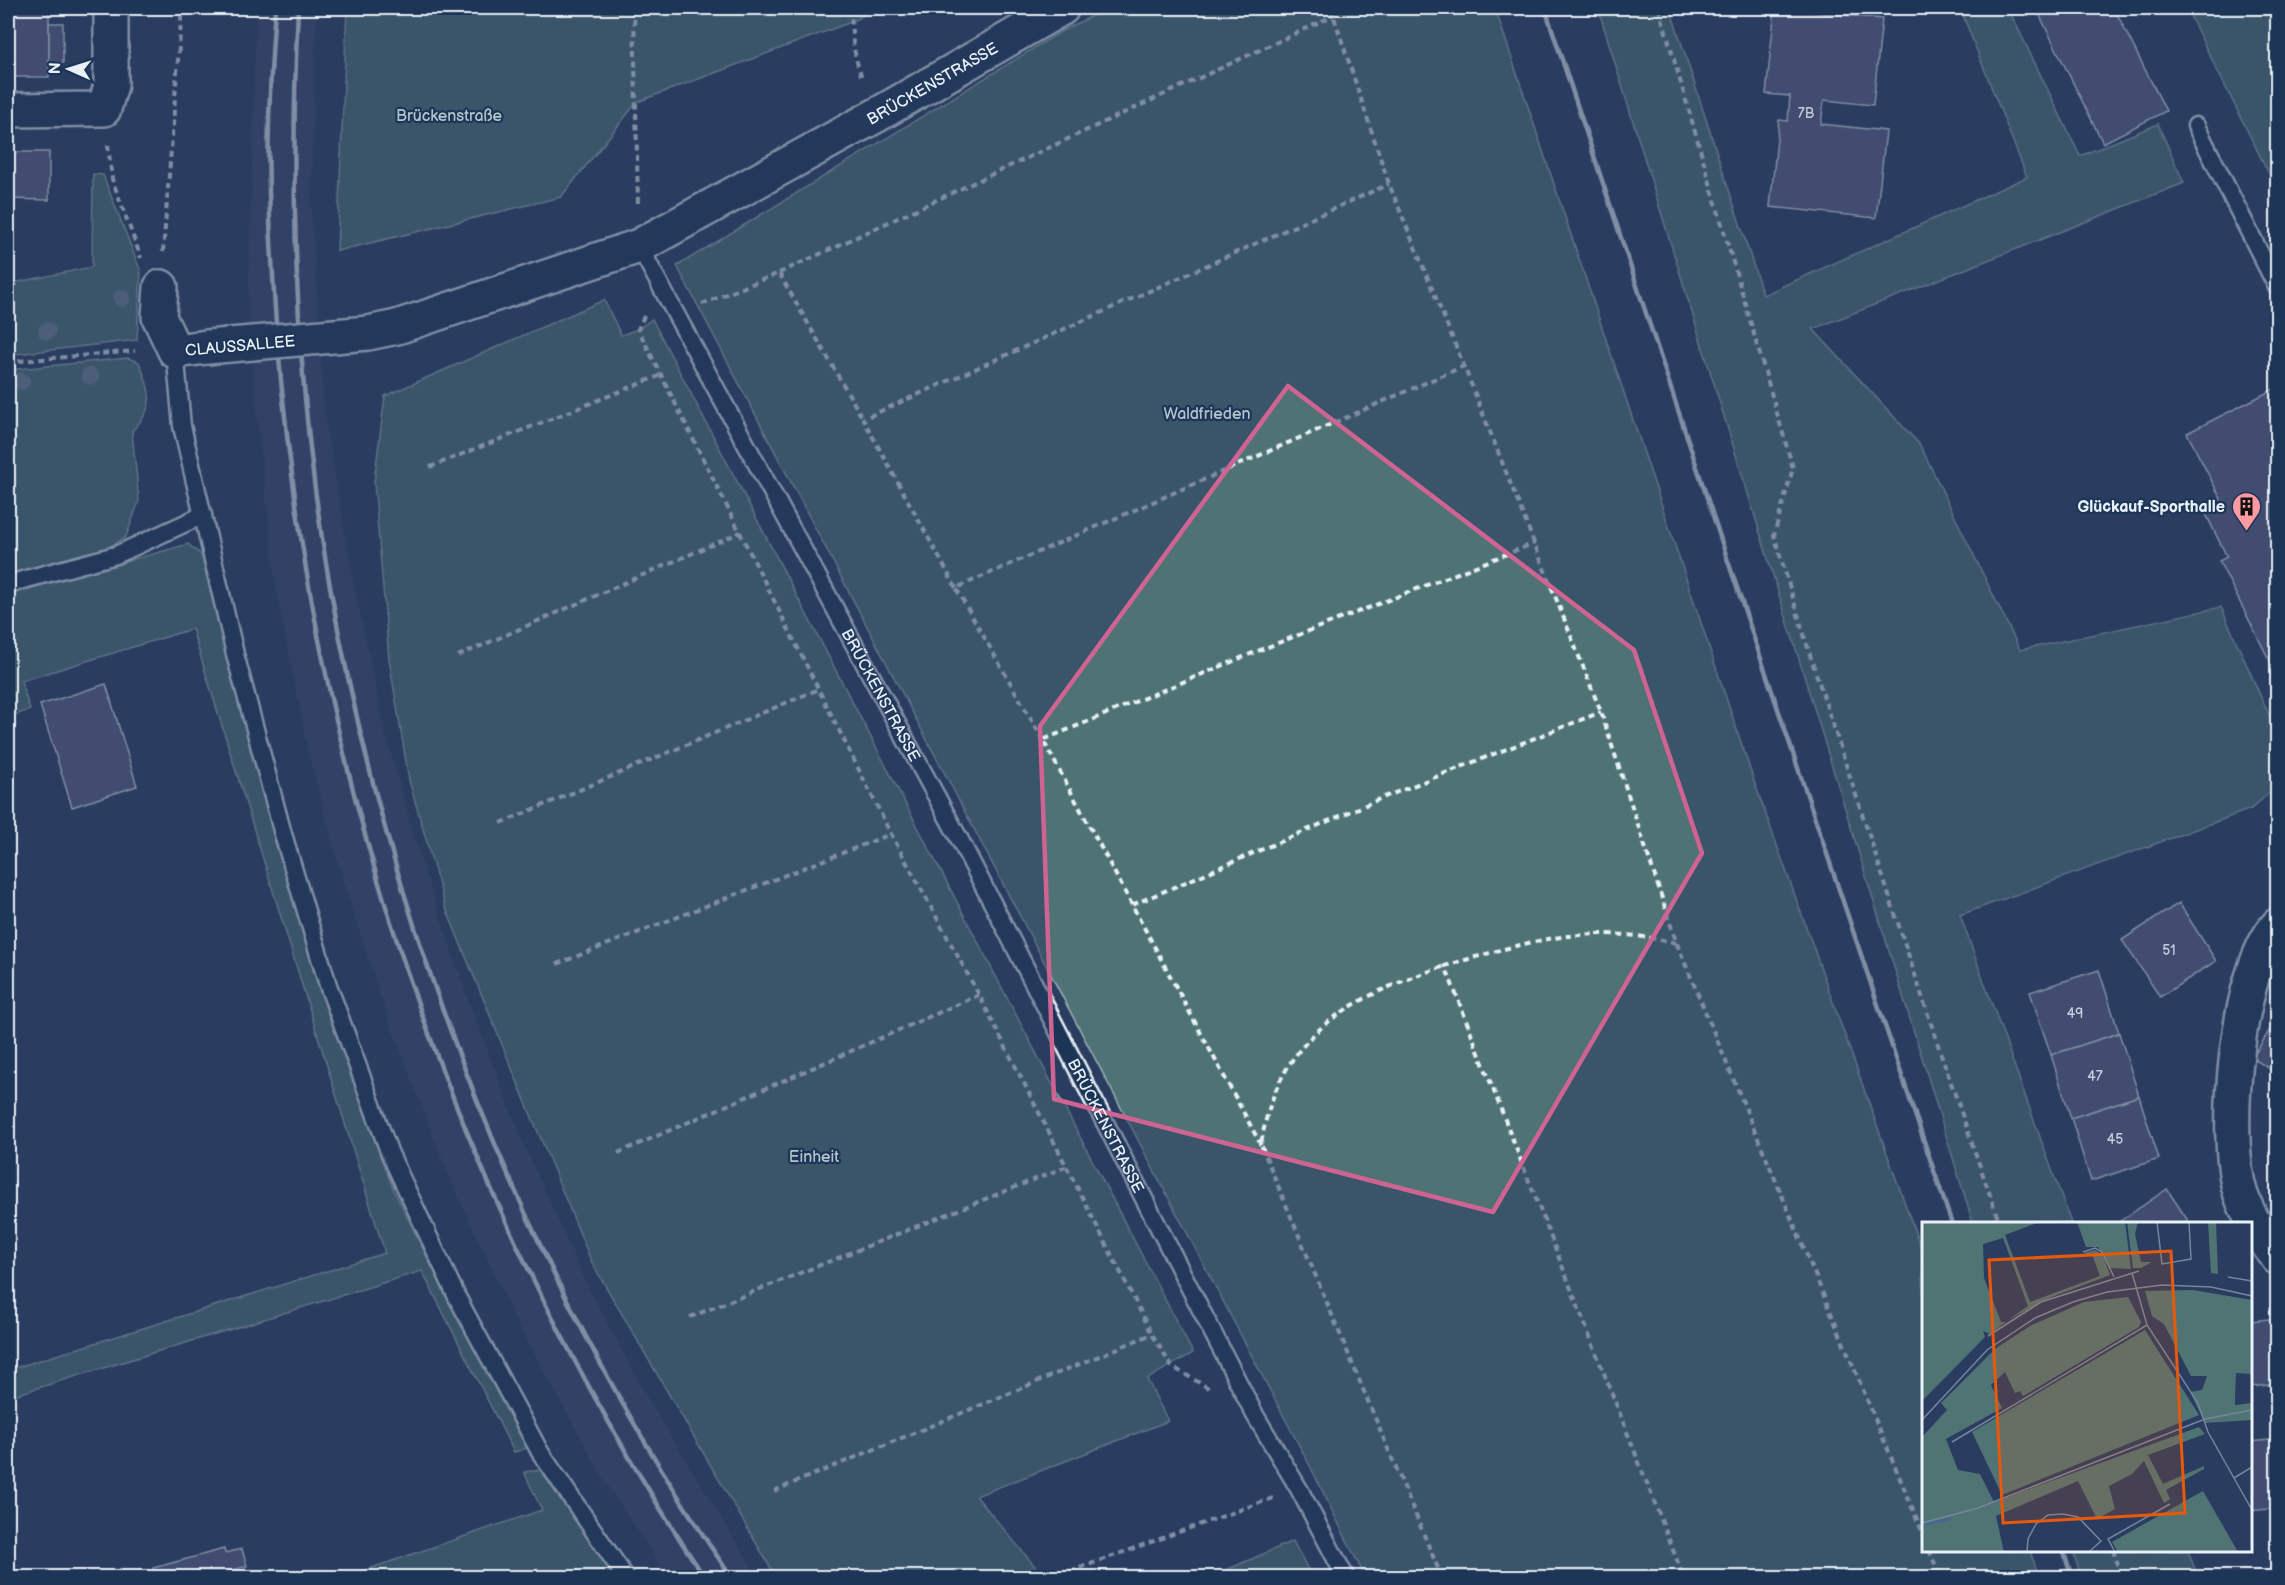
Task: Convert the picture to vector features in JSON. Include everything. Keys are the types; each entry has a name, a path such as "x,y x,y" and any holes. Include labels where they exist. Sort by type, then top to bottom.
{"street":[{"path":"8,110 104,109 111,86 111,8"},
{"name":"BRÜCKENSTRASSE","path":"639,246 877,115 1062,8"},
{"name":"CLAUSSALLEE","path":"161,287 159,317 175,351 368,333 397,327 639,246"},
{"path":"2277,925 2268,935 2250,979 2235,1058 2234,1148 2241,1194 2261,1236 2277,1258"}],"lane":[{"path":"2196,126 2277,289"},
{"name":"BRÜCKENSTRASSE","path":"639,246 673,314 961,842 1255,1415 1299,1489 1346,1578"},
{"path":"175,351 182,426 235,654 283,834 328,985 390,1154 457,1297 540,1452 626,1578"},
{"path":"8,584 116,555 203,515"}],"path":[{"path":"161,287 182,8"},
{"path":"634,8 639,246"},
{"path":"852,8 851,22 858,68 877,115"},
{"path":"1331,8 1389,184 1601,712 1677,944 1922,1534"},
{"path":"1659,8 1793,468 1774,535 1811,658 1932,1028 1999,1222"},
{"path":"673,314 779,273 1333,16"},
{"path":"104,109 112,179 147,276 161,287"},
{"path":"863,418 1389,184"},
{"path":"779,273 1043,740 1261,1145 1442,1578"},
{"path":"658,285 638,329 659,376 741,532 891,834 980,995 1152,1334 1171,1366 1255,1415"},
{"path":"8,362 129,351 175,351"},
{"path":"956,588 1464,366"},
{"path":"430,467 659,376"},
{"path":"458,656 741,532"},
{"path":"1043,740 1265,648 1535,543"},
{"path":"501,823 819,689"},
{"path":"1132,905 1382,798 1601,712"},
{"path":"557,964 891,834"},
{"path":"1261,1145 1268,1106 1292,1058 1340,1012 1377,991 1445,966 1542,938 1568,934 1622,934 1677,944"},
{"path":"1445,966 1684,1578"},
{"path":"618,1154 980,995"},
{"path":"690,1317 1068,1167"},
{"path":"774,1491 1152,1334"},
{"path":"1060,1575 1299,1489"},
{"path":"1929,1552 1941,1578"},
{"path":"2113,1552 2122,1578"}],"highlighted area":[{"path":"1288,386 1634,650 1702,853 1493,1212 1054,1099 1040,726"}],"shaded area":[{"path":"256,8 317,8 311,202 325,418 353,579 385,732 422,863 469,1002 525,1147 588,1287 649,1401 758,1577 668,1577 606,1483 516,1321 450,1179 391,1027 344,885 308,753 276,588 258,426 248,313"}],"green space":[{"name":"Brückenstraße","path":"347,8 877,8 851,22 637,102 561,197 337,251"},
{"name":"Waldfrieden","path":"1108,8 1495,8 1755,784 1922,1251 1922,1552 2030,1552 2039,1577 1365,1577 1311,1468 677,266 1062,31"},
{"path":"1598,8 1670,8 1763,295 2027,177 1960,8 2008,8 2080,156 2158,124 2184,183 1813,329 1920,445 2020,650 2221,607 2277,733 2277,786 2251,809 1960,915 2071,1222 1973,1222"},
{"path":"2186,8 2277,8 2277,190"},
{"path":"93,174 103,175 141,272 137,340 8,355 8,284 92,267"},
{"name":"Einheit","path":"604,300 621,335 638,329 652,319 1193,1353 1147,1379 1168,1421 976,1496 1044,1577 776,1577 592,1263 445,906 409,780 389,659 374,482 385,396"},
{"path":"128,358 139,362 149,391 149,399 145,414 132,431 139,501 126,537 102,551 8,575 8,370"},
{"path":"188,544 201,555 266,809 354,1085 394,1191 433,1269 530,1447 514,1452 422,1271 8,1397 8,1370 385,1253 192,629 21,681 30,710 8,717 8,598 11,594"},
{"path":"542,1470 617,1578 342,1578 542,1510 524,1472"},
{"path":"1293,1541 1312,1577 1210,1577"},
{"path":"2073,1552 2188,1552 2198,1577 2081,1577"}],"building":[{"path":"8,8 49,8 49,77 8,77"},
{"path":"1775,8 1882,19 1873,105 1824,100 1821,124 1886,131 1876,218 1770,207 1779,120 1788,121 1790,96 1766,94"},
{"path":"2036,8 2114,8 2166,111 2103,143"},
{"path":"49,23 63,23 63,63 49,63"},
{"path":"8,152 49,152 49,200 8,199"},
{"name":"Glückauf-Sporthalle","path":"2278,387 2278,677 2219,561 2227,557 2203,508 2221,499 2187,433"},
{"path":"106,684 137,786 72,807 40,705"},
{"path":"2179,903 2216,961 2160,997 2122,940"},
{"path":"2099,970 2119,1033 2051,1055 2030,992"},
{"path":"2278,1017 2278,1074 2252,1058"},
{"path":"2119,1033 2139,1096 2071,1118 2051,1055"},
{"path":"2139,1096 2159,1159 2091,1181 2071,1118"},
{"path":"2167,1189 2189,1222 2119,1222"},
{"path":"2278,1318 2278,1384 2252,1387 2252,1321"},
{"path":"2278,1439 2278,1508 2252,1511 2252,1442"},
{"path":"224,1549 225,1553 242,1549 247,1566 230,1571 232,1578 156,1578 153,1568"}],"railway":[{"path":"275,8 270,99 269,191 281,377 304,559 341,739 389,916 449,1088 522,1256 607,1420 705,1578"},
{"path":"298,8 295,79 295,223 302,367 309,438 329,581 356,713 390,844 430,974 477,1101 531,1225 591,1347 658,1464 732,1578"},
{"path":"1545,8 1728,561 1951,1222"},
{"path":"2064,1552 2072,1578"}],"place":[{"name":"Glückauf-Sporthalle","path":"2246,532"}]}
